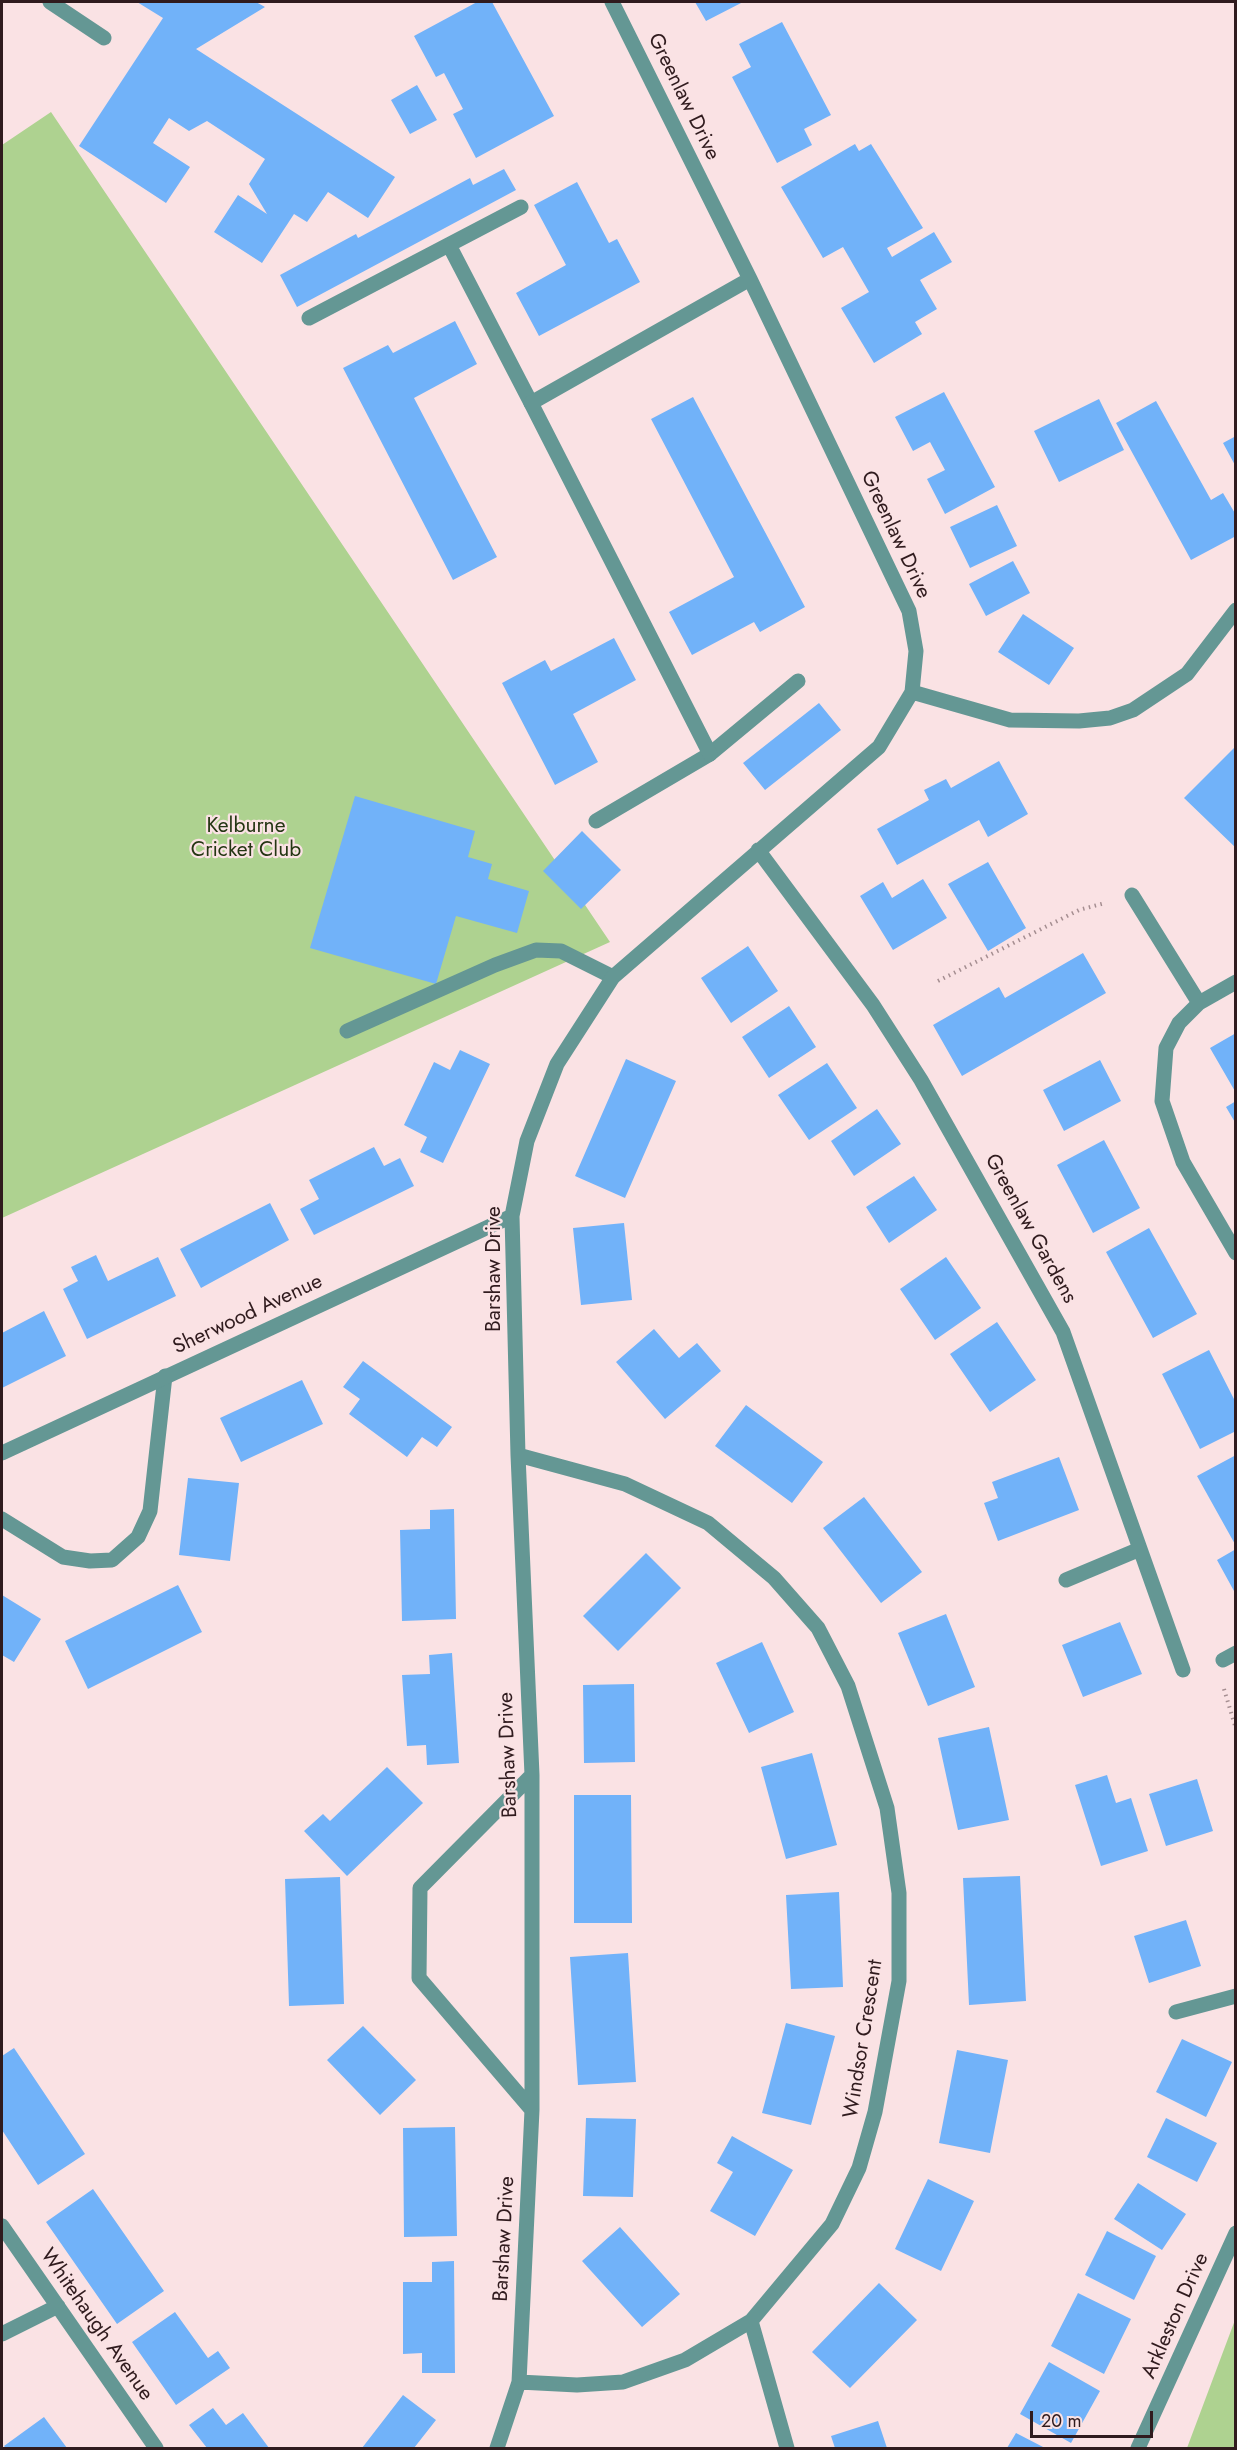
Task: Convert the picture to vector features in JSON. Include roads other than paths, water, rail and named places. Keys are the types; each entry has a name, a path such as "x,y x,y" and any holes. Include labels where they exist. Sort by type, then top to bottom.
{"street":[{"path":"50,2 104,38"},
{"name":"Greenlaw Drive","path":"557,1064 613,977 879,747 912,692 916,651 909,611 750,279 612,2"},
{"path":"309,318 521,207"},
{"path":"449,245 710,754"},
{"path":"531,403 750,279"},
{"path":"912,692 1011,720 1079,721 1110,718 1133,710 1186,674 1236,610"},
{"path":"596,821 710,754 798,681"},
{"name":"Greenlaw Gardens","path":"758,850 873,1005 921,1080 1063,1332 1183,1670"},
{"path":"1132,895 1199,1003"},
{"path":"347,1031 495,965 536,950 561,951 613,977"},
{"path":"1236,982 1199,1003 1179,1023 1166,1047 1161,1101 1183,1162 1236,1253"},
{"name":"Barshaw Drive","path":"497,2448 519,2382 532,2110 532,1775 512,1216 527,1141 557,1064"},
{"name":"Sherwood Avenue","path":"2,1453 512,1216"},
{"path":"2,1519 63,1557 90,1561 112,1560 138,1537 150,1512 165,1376"},
{"name":"Windsor Crescent","path":"519,1455 625,1484 708,1523 774,1578 818,1628 848,1686 887,1808 899,1893 899,1981 875,2112 859,2168 832,2224 751,2321 685,2360 623,2382 577,2385 519,2382"},
{"path":"1066,1580 1140,1549"},
{"path":"532,1775 420,1888 419,1978 532,2110"},
{"path":"1176,2012 1236,1995"},
{"name":"Whitehaugh Avenue","path":"2,2226 156,2448"},
{"name":"Arkleston Drive","path":"1138,2448 1236,2233"},
{"path":"2,2334 58,2306"},
{"path":"751,2321 787,2448"}],"park label":[{"name":"Kelburne Cricket Club","path":"246,839"}]}
